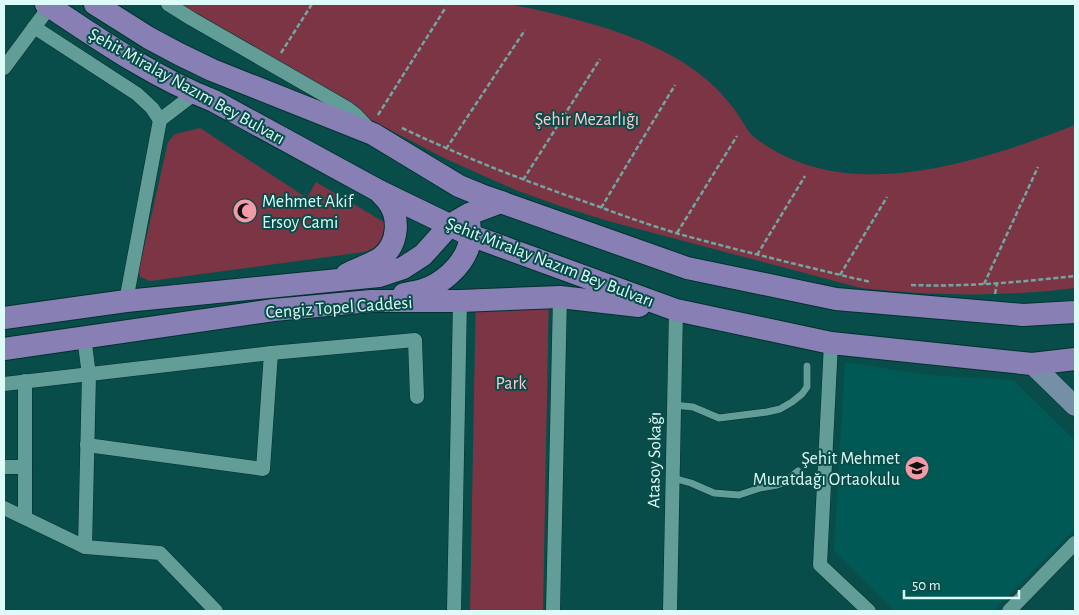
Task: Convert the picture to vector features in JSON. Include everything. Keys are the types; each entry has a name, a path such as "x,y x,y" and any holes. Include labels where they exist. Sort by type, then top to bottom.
{"main road":[{"name":"Şehit Miralay Nazım Bey Bulvarı","path":"95,4 149,38 212,70 372,123 459,186 687,268 836,299 1023,315 1075,312"},
{"name":"Şehit Miralay Nazım Bey Bulvarı","path":"48,5 125,56 379,191 450,225 470,225 676,310 831,343 1032,364 1075,359"},
{"path":"371,301 425,290 445,278 462,261 468,247 470,225 459,186"},
{"path":"334,280 381,258 390,249 395,237 394,212 388,201 379,191"},
{"path":"470,225 501,202"},
{"name":"Cengiz Topel Caddesi","path":"4,318 126,301 379,276 402,268 423,255 450,225"},
{"name":"Cengiz Topel Caddesi","path":"4,349 274,310 371,301 460,301 560,297 676,310"}],"street":[{"path":"168,4 372,123"},
{"path":"4,68 48,5"},
{"path":"34,27 137,94 152,108 160,120"},
{"path":"126,301 160,120 194,94"},
{"path":"553,611 560,297"},
{"path":"454,611 460,301"},
{"name":"Atasoy Sokağı","path":"670,611 676,310"},
{"path":"84,337 89,375 85,547"},
{"path":"4,384 271,353 415,340 417,397"},
{"path":"831,343 820,565 868,611"},
{"path":"87,445 262,469 271,353"},
{"path":"1032,364 1075,406"},
{"path":"24,517 25,382"},
{"path":"4,467 25,467"},
{"path":"4,508 85,547 160,553 216,611"},
{"path":"1009,611 1075,544"}],"lane":[{"path":"674,405 690,406 719,418 780,409 792,402 807,388 806,366"},
{"path":"673,478 714,493 739,495 785,482 798,472"}],"path":[{"path":"278,58 312,4"},
{"path":"372,123 446,7"},
{"path":"446,149 525,30"},
{"path":"523,180 600,59"},
{"path":"601,208 675,85"},
{"path":"394,124 446,149 523,180 601,208 677,233 757,255 874,282"},
{"path":"677,233 737,136"},
{"path":"984,284 1038,167"},
{"path":"757,255 805,176"},
{"path":"840,275 887,198"},
{"path":"909,285 984,284 1075,276"}],"shaded area":[{"name":"Şehit Mehmet Muratdağı Ortaokulu","path":"845,362 927,375 1013,380 1075,440 1075,529 993,611 895,611 834,550"}],"green space":[{"name":"Şehir Mezarlığı","path":"174,4 497,4 523,7 559,15 621,33 662,50 698,73 718,90 753,136 789,158 829,170 870,174 912,172 955,164 997,153 1075,125 1075,288 1021,293 942,294 861,288 608,221 563,207 518,191 446,159 365,117"},
{"path":"200,128 307,198 316,182 384,222 384,233 378,245 364,252 150,281 140,277 139,270 168,142 175,134"},
{"name":"Park","path":"476,288 549,290 543,611 470,611"}],"place":[{"name":"Mehmet Akif Ersoy Cami","path":"245,211"},
{"name":"Şehit Mehmet Muratdağı Ortaokulu","path":"917,468"}]}
